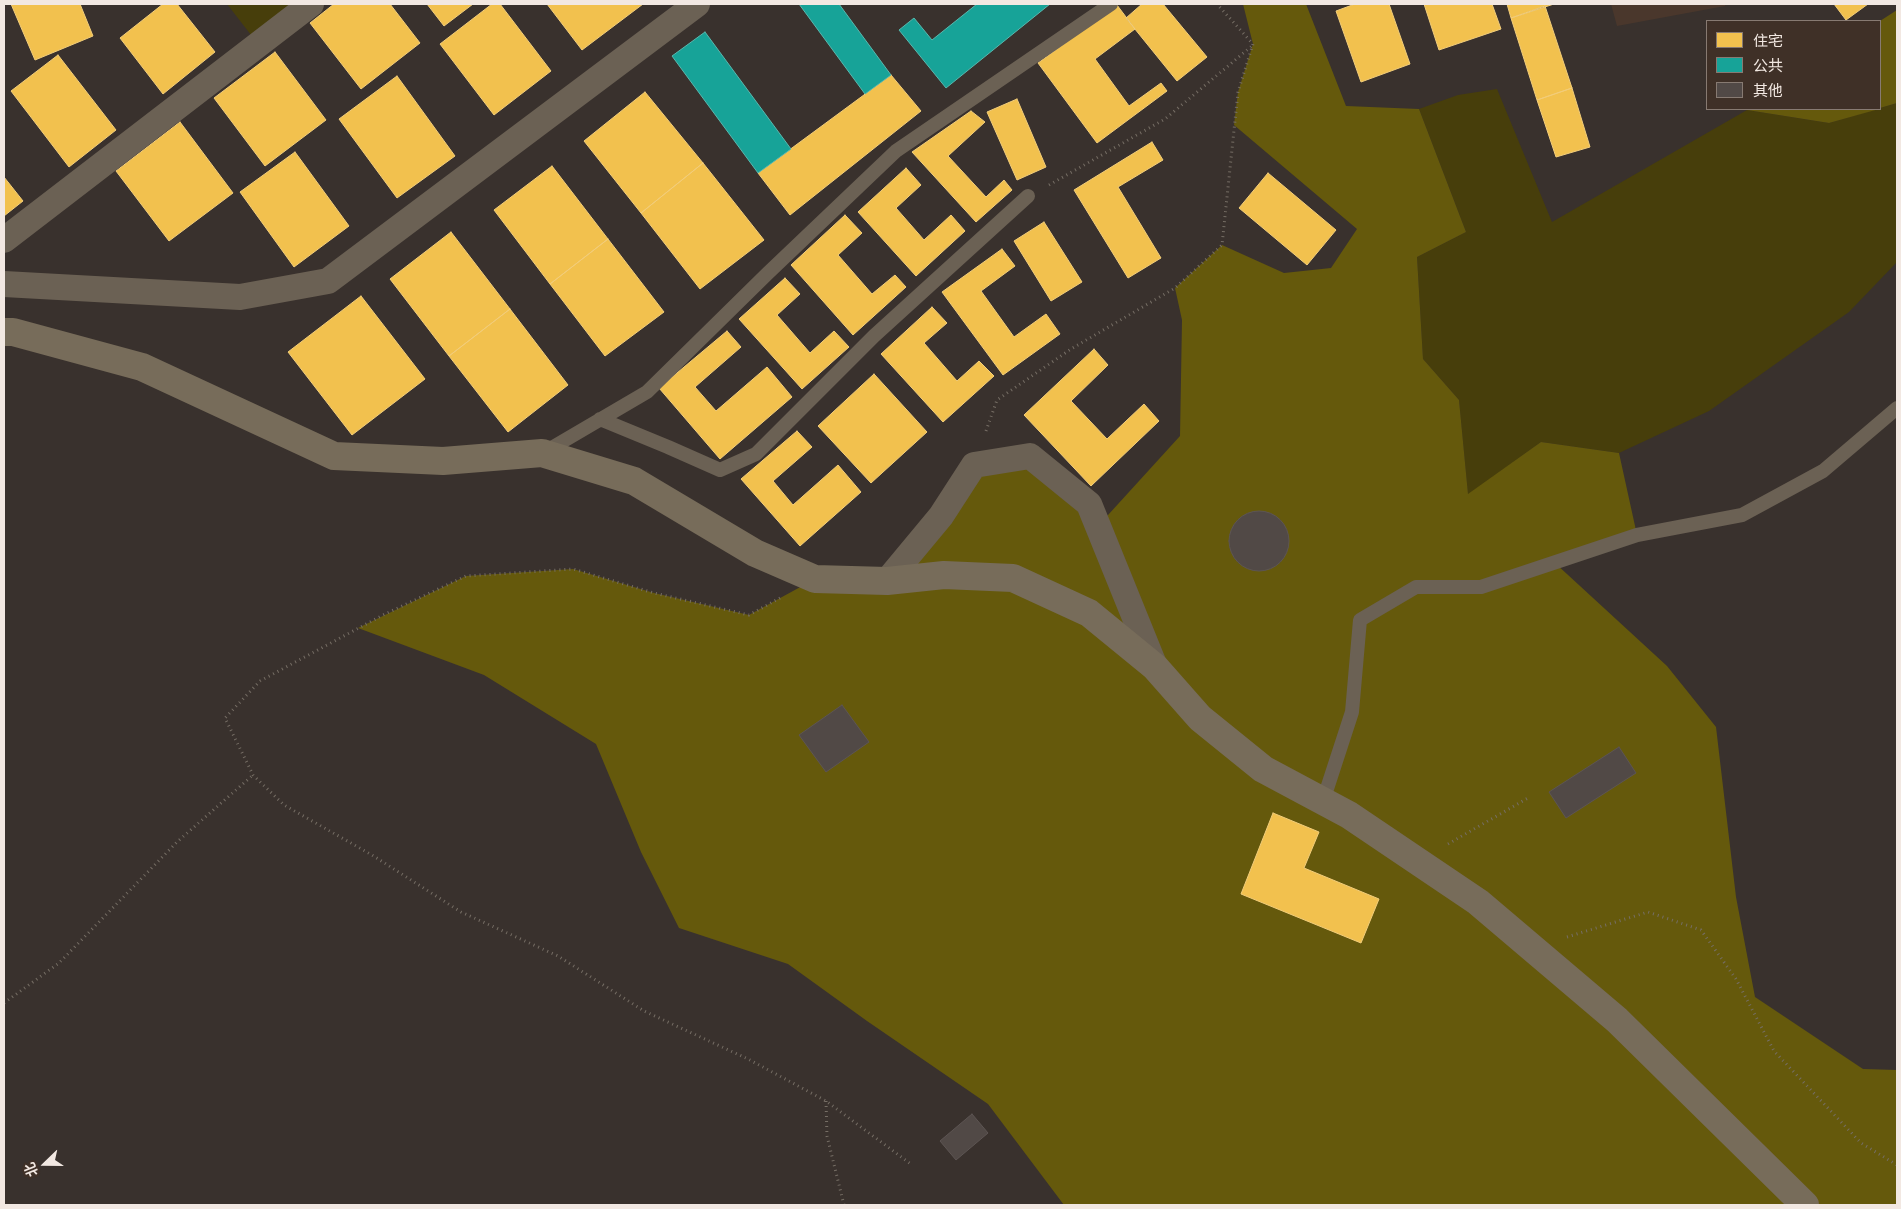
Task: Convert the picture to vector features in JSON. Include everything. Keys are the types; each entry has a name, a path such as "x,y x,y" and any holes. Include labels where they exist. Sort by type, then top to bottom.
{"street":[{"path":"4,240 311,4"},
{"path":"4,284 240,297 328,280 697,4"},
{"path":"4,332 13,332 142,366 334,456 443,461 542,453 634,481 755,553 815,579 887,581 944,575 1013,578 1089,613 1155,667 1200,718 1263,769 1349,815 1478,902 1617,1020 1805,1205"},
{"path":"887,581 941,516 974,465 1030,456 1089,504 1155,667"}],"lane":[{"path":"542,453 647,392 896,151 1111,4"},
{"path":"600,419 720,470 756,454 874,336 1028,196"},
{"path":"1323,800 1352,712 1360,620 1416,587 1481,587 1638,535 1742,514 1823,471 1897,408"}],"path":[{"path":"1217,4 1253,44"},
{"path":"1028,196 1165,119 1253,44"},
{"path":"974,465 997,400 1071,349 1174,288 1222,245 1238,92 1253,44"},
{"path":"815,579 749,614 654,594 573,569 466,576 382,615 260,681 225,718 252,775 284,805 372,855 461,912 558,956 644,1011 748,1059 826,1101 912,1165"},
{"path":"4,1003 59,963 177,842 252,775"},
{"path":"1417,861 1528,798"},
{"path":"1533,949 1588,929 1648,912 1701,930 1736,979 1774,1051 1861,1143 1897,1165"},
{"path":"826,1101 828,1136 844,1205"}],"shaded area":[{"path":"227,4 311,4 258,44"},
{"path":"1243,4 1306,4 1346,106 1419,109 1466,232 1417,257 1423,359 1459,400 1468,494 1541,442 1619,453 1637,535 1555,563 1667,666 1716,727 1736,897 1755,997 1863,1069 1897,1070 1897,1205 1064,1205 988,1104 788,964 679,928 641,852 596,744 484,675 358,628 466,576 573,569 654,593 749,615 815,579 887,581 974,465 1030,456 1098,526 1180,436 1182,320 1175,288 1222,245 1284,273 1331,268 1357,229 1234,125 1238,92 1253,44"},
{"path":"1611,4 1726,4 1725,6 1617,26"},
{"path":"1897,10 1897,103 1881,108 1881,20"},
{"path":"1497,89 1552,222 1747,110 1829,123 1873,110 1881,110 1881,108 1897,103 1897,262 1849,312 1709,411 1619,453 1541,442 1468,495 1459,400 1423,359 1417,257 1466,232 1419,109 1458,95"},
{"path":"1747,110 1875,110 1829,123"}],"building: 住宅":[{"path":"11,4 80,4 93,36 35,60"},
{"path":"163,4 177,4 215,52 163,94 120,38"},
{"path":"334,4 390,4 420,43 361,89 310,23"},
{"path":"427,4 473,4 444,26"},
{"path":"492,4 500,4 551,71 494,115 440,44"},
{"path":"547,4 643,4 582,50"},
{"path":"1142,4 1163,4 1207,57 1177,81 1126,18"},
{"path":"1355,4 1389,4 1410,64 1361,82 1336,11"},
{"path":"1424,4 1492,4 1501,29 1439,50"},
{"path":"1507,4 1554,4 1511,18"},
{"path":"1834,4 1868,4 1846,20"},
{"path":"1117,5 1135,29 1095,59 1129,106 1161,83 1167,91 1097,143 1038,63"},
{"path":"1545,6 1572,88 1537,100 1511,18"},
{"path":"275,52 326,120 265,166 214,98"},
{"path":"58,55 116,130 69,167 11,91"},
{"path":"891,75 921,111 790,215 758,173"},
{"path":"397,76 455,156 397,198 339,119"},
{"path":"1572,88 1590,147 1556,157 1537,100"},
{"path":"645,92 703,163 641,213 584,141"},
{"path":"1017,99 1046,167 1017,180 987,112"},
{"path":"971,111 985,122 948,156 986,197 1004,180 1012,190 976,222 912,152"},
{"path":"180,122 233,193 169,241 116,171"},
{"path":"1152,142 1163,160 1118,187 1161,258 1128,278 1074,190"},
{"path":"295,152 349,226 294,267 240,192"},
{"path":"703,163 764,240 700,289 641,213"},
{"path":"552,166 608,239 550,284 494,210"},
{"path":"906,168 921,185 896,208 924,240 951,215 965,231 916,276 858,212"},
{"path":"1268,173 1336,230 1307,265 1239,208"},
{"path":"4,177 23,201 4,216"},
{"path":"845,215 862,233 838,255 872,294 895,275 906,287 853,335 791,265"},
{"path":"1044,222 1082,282 1051,301 1014,241"},
{"path":"451,232 510,309 449,356 390,279"},
{"path":"608,239 664,312 605,356 550,284"},
{"path":"1002,249 1015,266 981,291 1014,337 1046,314 1060,334 1003,375 942,292"},
{"path":"785,278 800,294 777,315 810,353 834,331 849,347 802,389 739,319"},
{"path":"361,296 425,379 352,435 288,352"},
{"path":"932,307 947,323 924,343 957,381 979,361 994,376 943,422 881,354"},
{"path":"510,309 568,385 508,432 449,356"},
{"path":"727,331 741,347 695,387 716,411 767,367 792,397 720,459 659,388"},
{"path":"1094,349 1108,365 1071,401 1107,439 1144,404 1159,421 1091,486 1024,415"},
{"path":"874,374 927,432 871,483 818,426"},
{"path":"797,431 812,447 773,481 793,505 838,465 861,492 800,546 741,479"},
{"path":"1273,813 1319,832 1304,868 1379,899 1361,943 1241,894"}],"building: 公共":[{"path":"799,4 839,4 891,75 865,94"},
{"path":"977,4 1050,4 946,88 899,30 914,18 932,40"},
{"path":"705,32 791,149 758,173 672,56"}],"building: 其他":[{"path":"1253,511 1265,511 1281,519 1287,529 1289,541 1287,553 1281,563 1265,571 1253,571 1237,563 1229,547 1229,535 1237,519"},
{"path":"842,705 869,742 826,772 799,735"},
{"path":"1619,747 1636,773 1566,818 1549,792"},
{"path":"972,1114 988,1133 956,1160 940,1141"}]}
